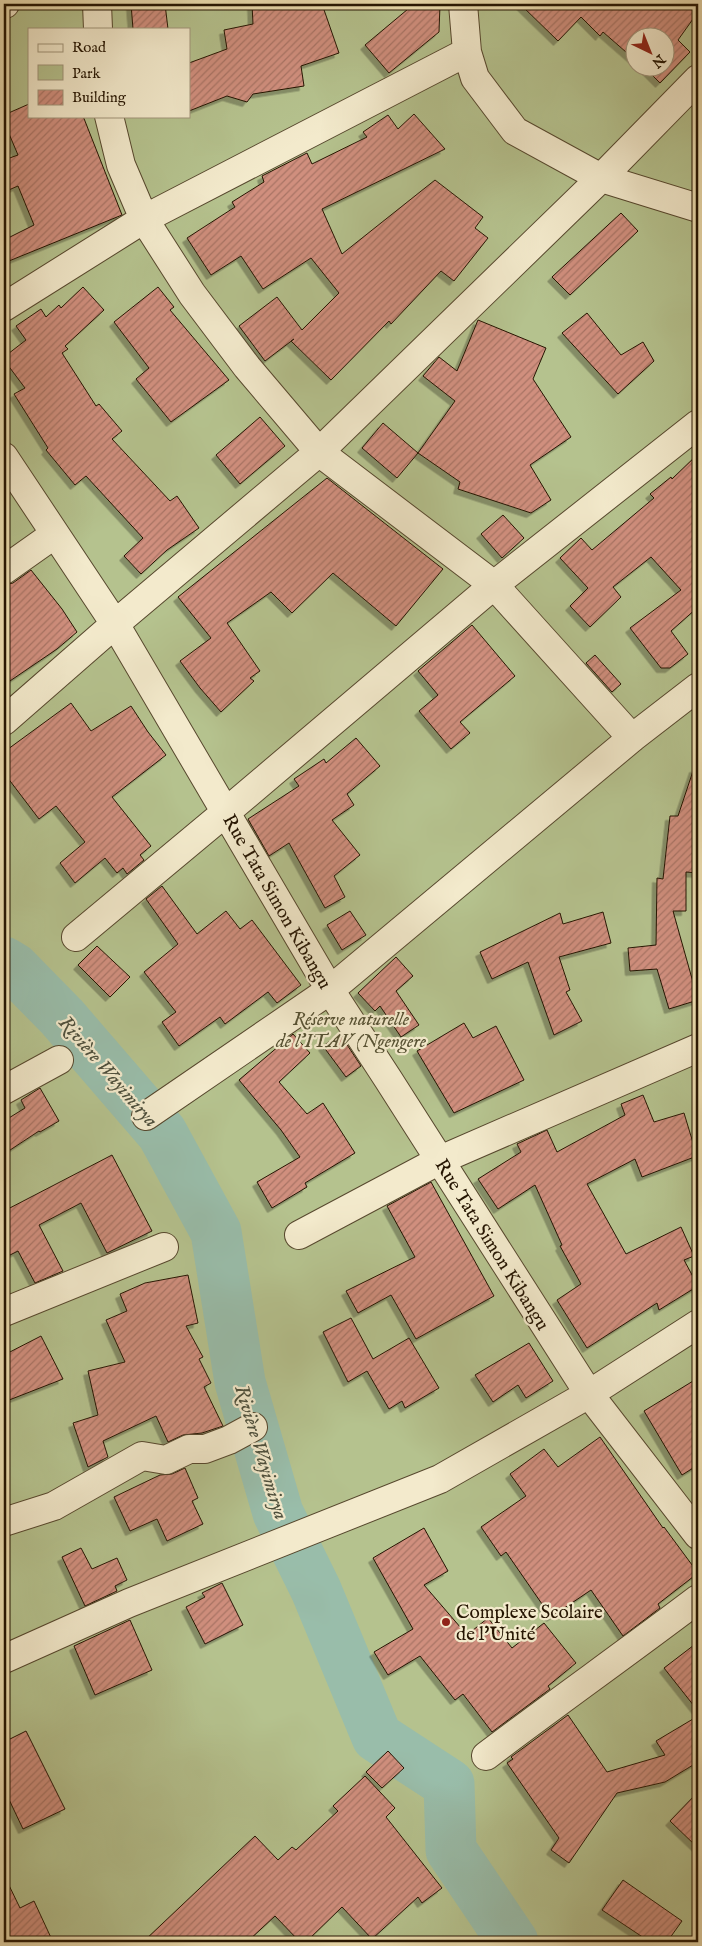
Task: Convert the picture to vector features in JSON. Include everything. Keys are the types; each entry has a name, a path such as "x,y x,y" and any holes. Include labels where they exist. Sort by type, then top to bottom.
{"street":[{"path":"97,4 98,28"},
{"path":"463,4 467,52 475,78 515,131 600,178 698,208"},
{"path":"4,307 144,219 467,52"},
{"path":"4,721 115,624 319,452 600,178 698,79"},
{"path":"109,118 121,165 144,219 192,294 247,367 319,452 494,586 632,738"},
{"path":"76,937 494,586 698,424"},
{"name":"Rue Tata Simon Kibangu","path":"4,457 115,624 330,990 589,1394 698,1536"},
{"path":"4,570 55,534"},
{"path":"146,1116 330,990 632,738 694,696"},
{"path":"299,1235 440,1160 698,1048"},
{"path":"4,1090 60,1060"},
{"path":"4,1312 164,1247"},
{"path":"4,1659 129,1604 440,1479 589,1394 698,1324"},
{"path":"4,1522 54,1506 142,1456 166,1460 189,1449 205,1449 229,1440 253,1427"},
{"path":"486,1756 575,1688 621,1657 698,1599"}],"green space":[{"name":"Réserve naturelle de l'ITAV (Ngengere","path":"4,4 698,4 698,1942 4,1942"}],"building":[{"path":"131,4 165,4 168,28 133,28"},
{"path":"252,4 322,4 339,53 301,66 304,86 253,94 247,102 227,96 190,111 190,63 227,49 224,30 253,24"},
{"path":"414,4 440,4 439,32 389,73 365,45"},
{"path":"520,4 698,4 698,12 678,40 690,52 674,69 674,28 624,28 624,50 603,32 600,36 581,17 558,41"},
{"path":"655,78 665,78 660,83"},
{"path":"28,104 28,118 84,118 122,215 4,263 4,240 34,225 18,186 4,192 4,160 18,155 4,122 4,115"},
{"path":"414,114 445,149 322,209 342,254 435,180 483,217 475,228 488,238 454,281 441,271 391,324 389,321 331,380 291,341 265,361 239,326 277,297 302,330 339,293 311,258 263,289 241,256 211,275 187,238 235,207 232,202 264,182 262,176 307,153 312,164 367,137 363,132 388,115 398,129"},
{"path":"621,213 638,231 570,295 552,277"},
{"path":"83,287 104,310 65,346 68,349 62,353 96,406 99,404 122,431 112,439 170,501 177,496 199,528 167,550 141,574 124,556 143,538 86,476 75,485 46,450 48,448 14,394 25,388 4,360 4,357 26,340 16,326 41,309 46,317 59,305 61,308"},
{"path":"158,287 174,307 170,310 229,380 171,422 136,379 149,368 114,322"},
{"path":"587,313 621,355 643,342 654,361 618,394 562,333"},
{"path":"478,320 546,348 533,379 571,437 530,465 551,500 531,513 458,489 460,482 418,453 455,401 423,376 439,357 457,371"},
{"path":"260,417 285,446 240,484 216,455"},
{"path":"383,423 418,453 397,478 362,448"},
{"path":"698,454 698,610 697,608 671,631 688,654 670,668 661,668 630,628 681,590 651,557 613,587 621,597 590,627 570,606 588,588 560,558 581,538 592,550 654,498 650,494 671,477 672,479"},
{"path":"327,478 443,569 396,626 333,573 292,613 271,592 227,623 260,671 250,678 254,681 221,712 180,661 211,638 178,597"},
{"path":"503,515 524,538 502,558 481,534"},
{"path":"31,570 62,609 77,632 57,649 4,685 4,585 13,583"},
{"path":"472,625 515,676 460,722 470,733 451,749 419,711 438,695 418,671"},
{"path":"595,655 621,684 612,692 586,663"},
{"path":"71,703 91,731 131,706 166,755 112,797 151,846 140,855 144,860 127,874 123,868 117,873 105,858 75,883 60,863 85,842 56,806 39,819 4,773 4,752"},
{"path":"356,738 380,766 347,794 354,805 332,820 360,855 334,876 345,897 325,908 289,843 269,856 248,819 299,786 294,779 324,759 326,763"},
{"path":"694,768 698,768 698,873 686,872 686,911 673,911 698,1000 669,1009 657,969 630,971 628,948 656,945 657,878 663,879 670,816 678,816"},
{"path":"162,886 197,934 226,911 240,929 252,920 301,985 277,1003 268,992 225,1024 220,1017 179,1046 162,1022 176,1012 144,972 178,944 146,899"},
{"path":"350,911 366,935 342,950 327,925"},
{"path":"603,912 611,943 559,957 570,990 566,992 582,1021 554,1035 528,962 492,979 480,952 560,913 563,924"},
{"path":"97,946 130,977 110,997 78,965"},
{"path":"396,957 413,976 396,991 419,1025 401,1037 380,1006 375,1011 358,993"},
{"path":"464,1023 473,1038 496,1026 524,1080 454,1113 417,1051"},
{"path":"293,1034 310,1053 279,1082 307,1114 323,1103 355,1153 305,1183 307,1187 272,1208 257,1182 300,1157 281,1130 239,1080"},
{"path":"340,1034 361,1066 346,1077 323,1046"},
{"path":"40,1088 59,1121 39,1131 4,1154 4,1121 25,1108 21,1100"},
{"path":"643,1095 654,1122 684,1113 697,1156 642,1177 635,1159 587,1184 626,1254 681,1227 694,1256 684,1260 698,1286 659,1310 657,1303 587,1348 557,1300 581,1284 560,1246 562,1245 535,1185 498,1209 478,1179 521,1152 517,1144 547,1130 557,1152 625,1115 621,1104"},
{"path":"112,1155 152,1231 107,1253 81,1203 39,1225 63,1271 35,1283 18,1251 4,1258 4,1211"},
{"path":"431,1182 494,1296 416,1339 391,1295 358,1313 346,1291 415,1257 387,1206"},
{"path":"188,1275 198,1323 186,1326 203,1357 199,1359 211,1383 204,1387 223,1426 202,1433 183,1435 168,1442 156,1416 103,1441 108,1457 88,1467 73,1423 98,1415 88,1371 125,1362 106,1320 127,1311 120,1294 145,1283"},
{"path":"351,1318 373,1359 409,1338 439,1388 405,1408 402,1401 389,1409 367,1371 348,1382 323,1332"},
{"path":"41,1336 63,1379 4,1402 4,1355"},
{"path":"529,1343 553,1381 526,1398 518,1385 493,1402 475,1375"},
{"path":"698,1378 698,1465 682,1475 644,1411"},
{"path":"600,1437 663,1528 698,1573 658,1604 660,1608 623,1636 591,1590 551,1617 506,1552 501,1556 481,1527 526,1496 510,1474 544,1449 558,1467"},
{"path":"185,1468 198,1498 192,1501 203,1524 167,1541 157,1519 130,1531 114,1497 160,1475 172,1474"},
{"path":"424,1528 448,1571 424,1585 467,1635 488,1618 512,1648 544,1623 576,1663 548,1686 550,1689 492,1732 463,1694 455,1700 420,1656 388,1675 374,1652 413,1629 373,1558"},
{"path":"81,1548 92,1569 117,1558 127,1580 115,1586 117,1591 85,1606 62,1557"},
{"path":"222,1583 243,1625 205,1644 186,1607 205,1597 202,1593"},
{"path":"130,1620 152,1670 95,1695 74,1646"},
{"path":"698,1642 698,1711 664,1668"},
{"path":"568,1715 607,1772 665,1755 656,1741 698,1716 698,1762 665,1782 617,1793 569,1863 551,1850 559,1838 507,1763 513,1759 511,1757"},
{"path":"26,1731 65,1809 23,1829 4,1789 4,1742"},
{"path":"388,1751 404,1768 382,1788 366,1772"},
{"path":"365,1776 395,1808 386,1817 442,1888 422,1903 418,1897 372,1939 342,1907 306,1942 300,1942 275,1916 247,1942 143,1942 255,1836 278,1860 292,1847 296,1850 338,1811 333,1806"},
{"path":"698,1792 698,1848 670,1821"},
{"path":"4,1875 20,1908 34,1901 53,1942 4,1942"},
{"path":"623,1880 682,1921 667,1942 650,1942 602,1910"}],"waterway":[{"name":"Rivière Wayimirya","path":"4,962 14,968 62,1017 162,1133 216,1232 240,1382 278,1513 316,1590 377,1737 449,1784 451,1850 513,1942"}],"place":[{"name":"Complexe Scolaire de l'Unité","path":"446,1622"}]}
